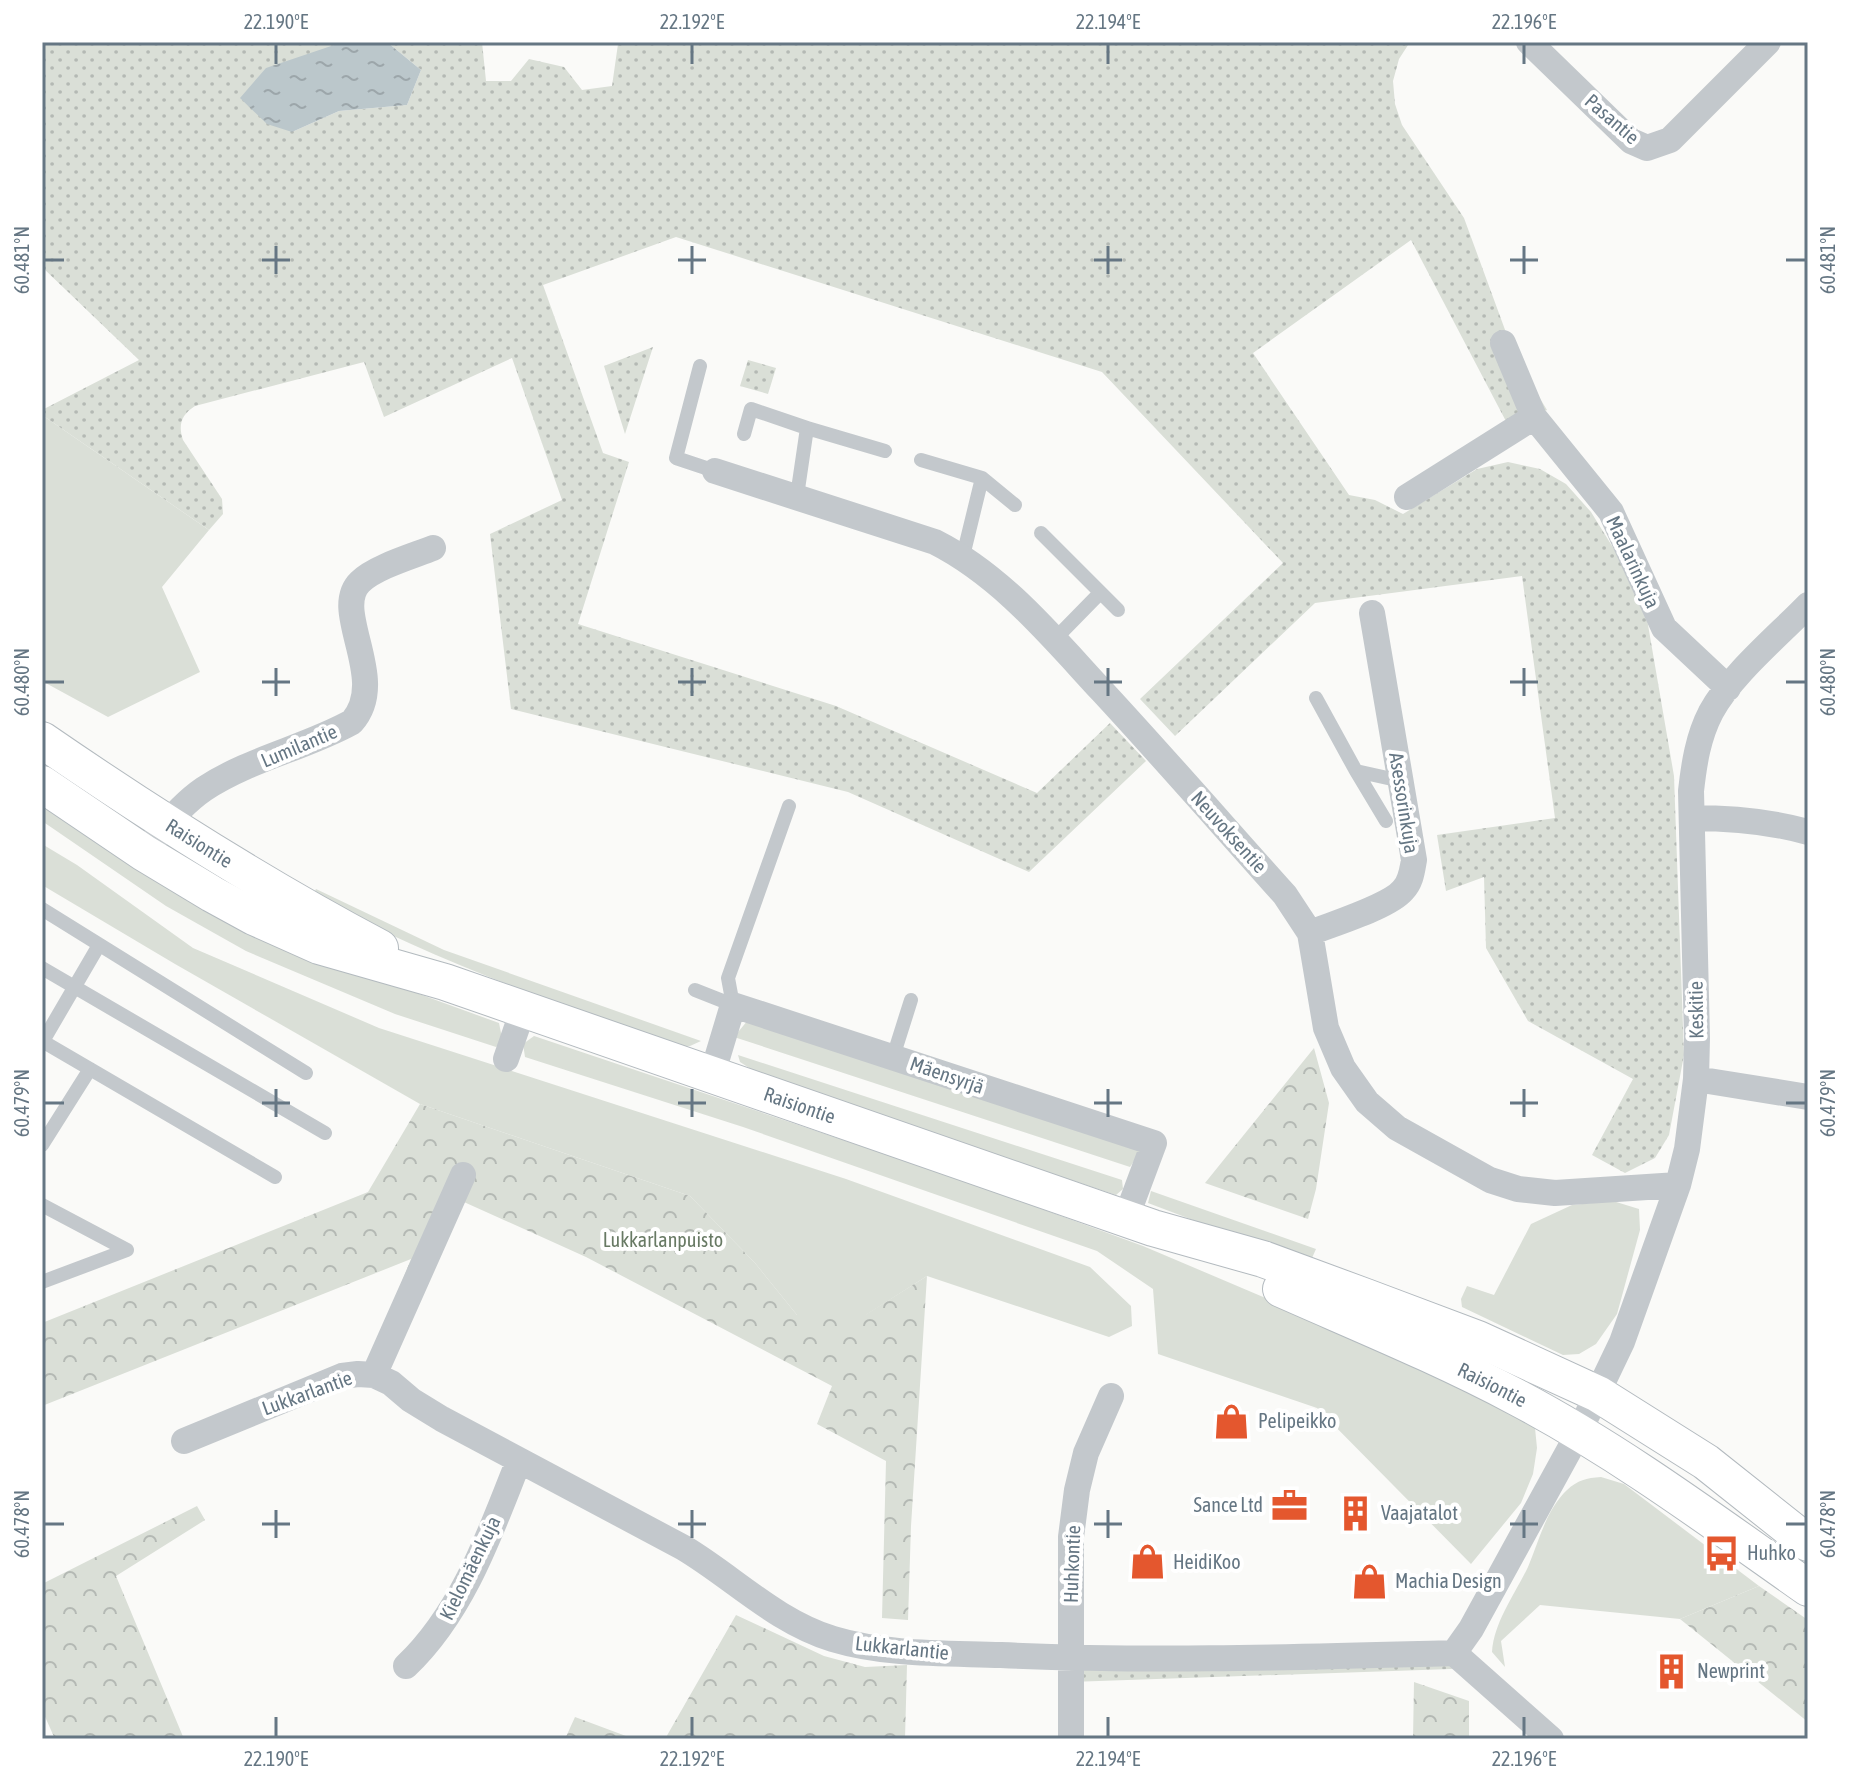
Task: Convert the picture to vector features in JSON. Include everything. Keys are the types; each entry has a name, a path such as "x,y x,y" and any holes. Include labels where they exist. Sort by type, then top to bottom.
{"main road":[{"name":"Raisiontie","path":"42,740 167,824 331,922 445,982"},
{"name":"Raisiontie","path":"42,784 144,853 254,917 319,946 445,982 1139,1223 1263,1259 1478,1339 1598,1394 1706,1462 1808,1543"},
{"name":"Raisiontie","path":"1139,1223 1442,1360 1520,1399 1731,1533 1808,1588"}],"street":[{"name":"Pasantie","path":"1529,42 1631,141 1647,148 1670,140 1768,42"},
{"name":"Maalarinkuja","path":"1503,343 1534,417 1611,512 1664,628 1728,688"},
{"path":"1407,497 1534,417"},
{"name":"Neuvoksentie","path":"715,471 935,542 963,556 989,575 1054,640 1285,895 1310,933 1326,1028 1343,1068 1367,1102 1397,1128 1490,1180 1518,1189 1555,1193 1678,1185"},
{"name":"Lumilantie","path":"144,853 194,797 232,774 352,722 363,711 367,696 353,620 354,590 375,572 433,548"},
{"name":"Keskitie","path":"1578,1434 1622,1342 1678,1185 1687,1149 1696,1079 1694,762 1711,712 1728,688 1808,605"},
{"name":"Asessorinkuja","path":"1310,933 1388,902 1403,891 1414,860 1372,613"},
{"path":"1692,818 1778,823 1808,832"},
{"path":"712,1075 733,1005"},
{"name":"Mäensyrjä","path":"733,1005 1154,1143 1139,1223"},
{"path":"506,1059 523,1010"},
{"path":"1696,1079 1808,1097"},
{"path":"374,1375 463,1175"},
{"name":"Lukkarlantie","path":"184,1441 342,1376 374,1375 391,1383 442,1419 715,1566 767,1607 801,1627 834,1639 908,1651 1071,1658 1294,1658 1454,1653"},
{"name":"Huhkontie","path":"1071,1739 1071,1537 1086,1453 1111,1396"},
{"path":"1551,1739 1454,1653 1471,1629 1578,1434"},
{"name":"Kielomäenkuja","path":"406,1666 424,1650 453,1608 497,1516 519,1460"}],"lane":[{"path":"700,366 676,458 715,471"},
{"path":"744,434 751,409 885,451"},
{"path":"797,496 807,428"},
{"path":"921,460 982,478 1015,505"},
{"path":"963,556 982,478"},
{"path":"1041,533 1118,610"},
{"path":"1054,640 1100,593"},
{"path":"1316,698 1386,821"},
{"path":"1356,771 1401,781"},
{"path":"733,1005 728,978 789,806"},
{"path":"42,909 306,1073"},
{"path":"99,945 42,1041 275,1177"},
{"path":"42,968 325,1133"},
{"path":"695,990 733,1005"},
{"path":"893,1057 911,1000"},
{"path":"42,1145 90,1069"},
{"path":"42,1205 127,1250 42,1282"}],"green space":[{"path":"42,42 385,42 337,44 292,132 339,111 407,105 421,70 387,42 482,42 486,81 511,81 529,59 564,67 582,90 612,86 616,42 1410,42 1399,59 1393,81 1395,104 1402,125 1464,218 1515,357 1547,410 1509,427 1411,240 1253,353 1349,495 1375,500 1403,514 1477,469 1508,462 1540,469 1566,484 1591,512 1617,554 1647,619 1674,776 1684,1055 1669,1135 1655,1158 1625,1173 1592,1155 1633,1079 1528,1021 1486,948 1484,877 1446,891 1437,835 1555,818 1522,576 1315,603 1175,736 1140,699 1283,563 1102,372 676,237 543,285 603,453 629,462 578,624 836,706 1037,793 1110,723 1146,761 1029,872 848,792 511,709 490,534 562,500 512,358 384,417 364,362 195,406 184,417 181,430 183,440 222,499 223,514 209,530 42,415 42,410 139,360 42,267"},
{"path":"653,347 625,434 604,366"},
{"path":"748,360 776,368 768,394 740,386"},
{"path":"42,415 209,530 162,587 200,672 108,717 42,681"},
{"path":"42,801 400,987 499,1023 502,1038 499,1045 496,1047 395,1014 246,951 166,906 42,821"},
{"path":"42,844 77,865 193,948 379,1028 846,1179 1090,1267 1131,1306 1132,1326 1109,1337 927,1276 861,1318 797,1315 755,1263 690,1196 420,1104 42,885"},
{"path":"316,889 444,950 701,1041 675,1047 491,978 357,918 313,895"},
{"path":"748,1020 1143,1148 1130,1167 734,1037"},
{"path":"534,1036 968,1182 1143,1246 1452,1377 1523,1412 1535,1428 1537,1448 1533,1474 1521,1503 1471,1564 1317,1408 1158,1354 1153,1289 1097,1251 743,1127 525,1057 523,1044"},
{"path":"1314,1048 1329,1103 1316,1189 1308,1219 1205,1183"},
{"path":"738,1055 1122,1180 1123,1189 1116,1195 763,1077 740,1062"},
{"name":"Lukkarlanpuisto","path":"420,1104 690,1196 755,1263 797,1315 865,1315 927,1276 908,1620 882,1618 886,1461 817,1424 832,1386 586,1257 455,1198 377,1344 411,1259 42,1406 42,1323 368,1192"},
{"path":"1151,1191 1316,1249 1312,1258 1235,1236 1148,1203"},
{"path":"1613,1201 1639,1209 1640,1230 1617,1314 1596,1344 1579,1354 1563,1355 1462,1307 1461,1299 1467,1286 1494,1295 1531,1224 1572,1205"},
{"path":"1601,1477 1624,1484 1759,1586 1680,1619 1540,1605 1501,1641 1505,1667 1492,1652 1497,1630 1528,1567 1548,1516 1571,1487 1582,1480"},
{"path":"197,1506 205,1520 116,1576 184,1739 55,1739 42,1710 42,1584"},
{"path":"1759,1586 1808,1620 1808,1722 1680,1619"},
{"path":"736,1615 824,1656 865,1667 907,1665 905,1739 665,1739"},
{"path":"1071,1658 1468,1666 1070,1682"},
{"path":"1414,1682 1469,1701 1469,1739 1413,1739"},
{"path":"575,1717 634,1739 565,1739"}],"water":[{"path":"387,42 421,70 407,105 339,111 292,132 267,124 240,98 266,68 337,44"}],"place":[{"name":"Pelipeikko","path":"1232,1421"},
{"name":"Sance Ltd","path":"1289,1505"},
{"name":"Vaajatalot","path":"1355,1513"},
{"name":"Huhko","path":"1721,1553"},
{"name":"HeidiKoo","path":"1147,1562"},
{"name":"Machia Design","path":"1369,1581"},
{"name":"Newprint","path":"1671,1671"}]}
